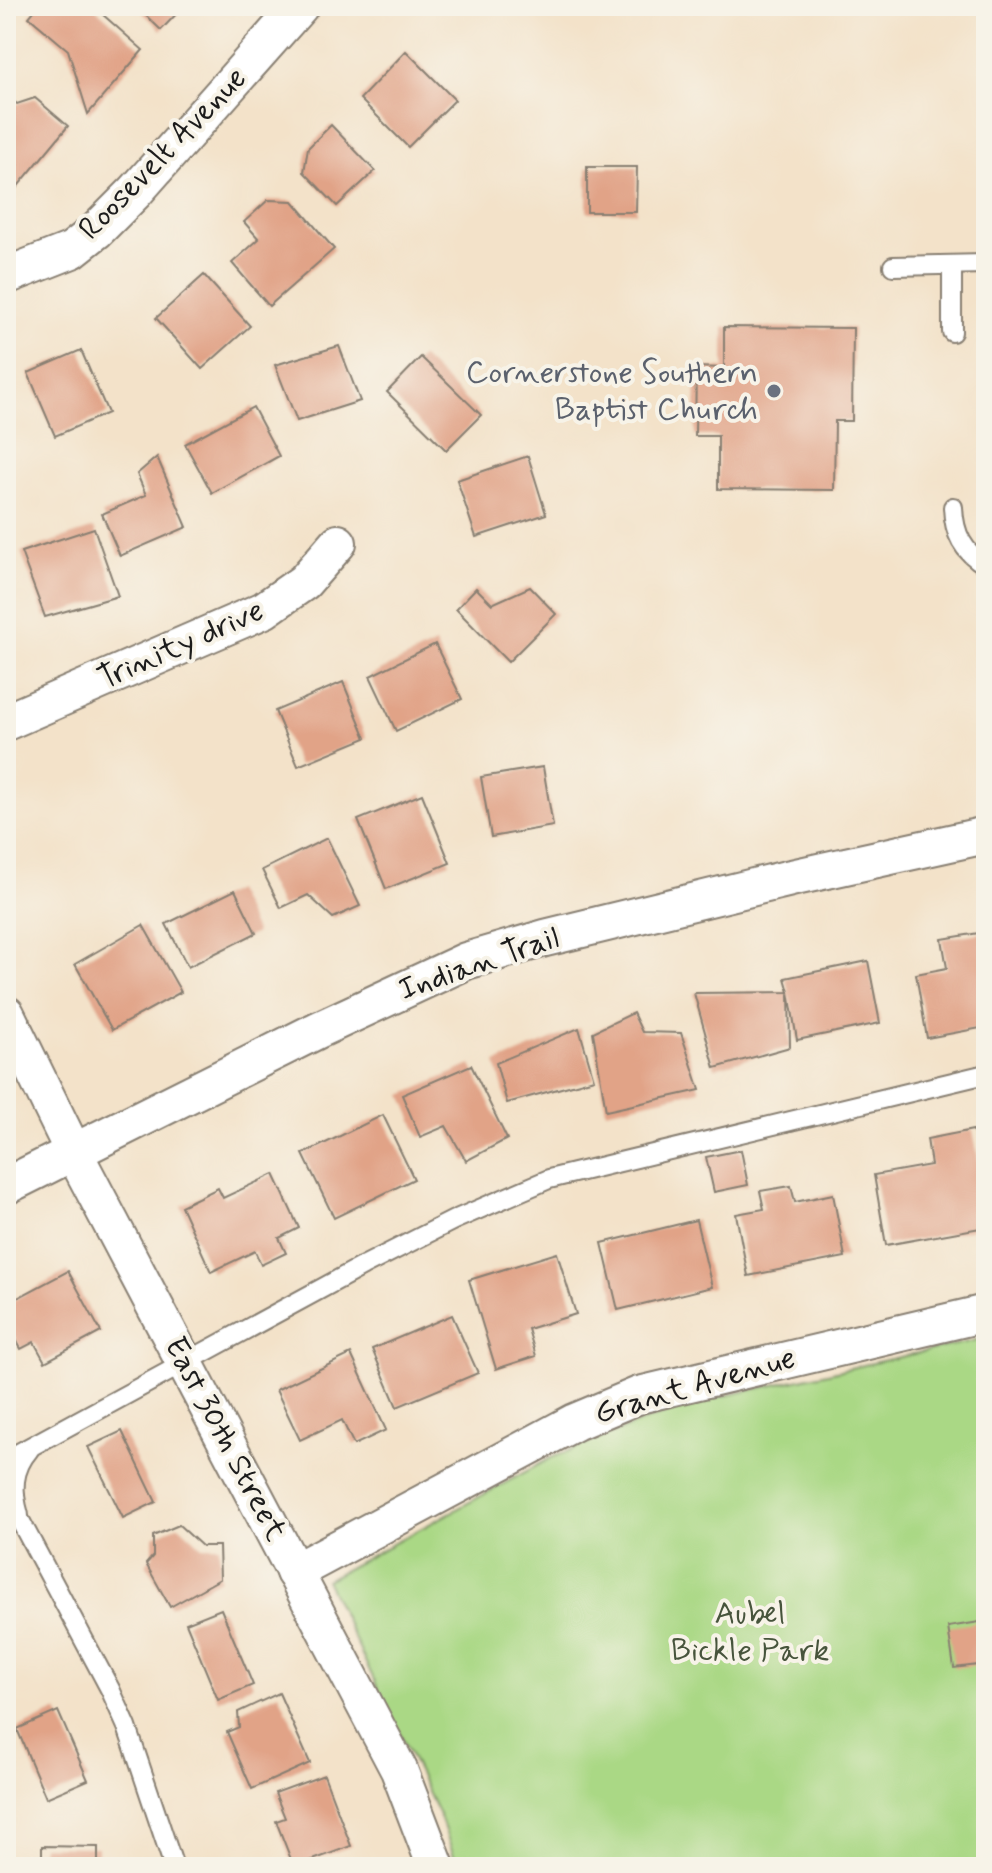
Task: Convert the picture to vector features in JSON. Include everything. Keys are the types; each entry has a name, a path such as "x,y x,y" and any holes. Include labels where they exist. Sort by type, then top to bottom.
{"street":[{"name":"Roosevelt Avenue","path":"6,276 72,250 96,231 135,192 300,6"},
{"name":"Trinity drive","path":"6,722 264,610 304,582 338,543"},
{"name":"Indian Trail","path":"6,1186 361,1009 466,961 545,938 791,878 986,835"},
{"name":"East 30th Street","path":"6,1014 73,1151 399,1770 436,1867"},
{"name":"Grant Avenue","path":"294,1572 575,1422 639,1395 986,1313"}],"lane":[{"path":"893,266 986,264"},
{"path":"952,265 952,332"},
{"path":"953,507 954,525 960,542 970,556 986,565"},
{"path":"6,1460 441,1226 549,1179 986,1074"},
{"path":"21,1522 15,1501 14,1480 20,1462 31,1447"},
{"path":"6,1503 21,1522 110,1689 127,1727 174,1867"}],"green space":[{"name":"Aubel Bickle Park","path":"986,1338 986,1867 458,1867 440,1817 326,1580 551,1458 641,1422 710,1399"}],"building":[{"path":"38,6 93,6 143,50 88,114 68,50 29,17"},
{"path":"136,6 184,6 161,30"},
{"path":"406,51 455,100 408,147 360,99"},
{"path":"6,95 17,104 35,98 68,126 9,197 6,195"},
{"path":"331,125 375,171 337,206 304,172 308,148"},
{"path":"587,167 637,167 636,212 587,212"},
{"path":"268,200 293,201 334,249 269,306 232,263 259,239 244,222"},
{"path":"204,275 250,326 202,369 156,318"},
{"name":"Cornerstone Southern Baptist Church","path":"724,327 853,328 852,421 835,421 834,490 718,489 718,436 695,436 696,367 724,368"},
{"path":"339,346 360,401 297,421 275,365"},
{"path":"81,350 108,413 55,436 28,373"},
{"path":"421,357 481,415 446,450 387,392"},
{"path":"253,407 279,456 212,493 185,444"},
{"path":"528,456 546,514 476,537 457,480"},
{"path":"157,457 187,527 120,556 102,514 146,495 137,474"},
{"path":"94,528 118,596 45,617 21,552"},
{"path":"530,587 556,614 508,662 456,609 476,588 492,604"},
{"path":"435,644 462,699 396,731 370,676"},
{"path":"343,682 366,738 298,766 275,711"},
{"path":"543,767 553,826 491,837 481,777"},
{"path":"422,794 450,863 386,889 358,820"},
{"path":"327,838 360,906 333,918 308,895 281,908 262,870"},
{"path":"235,890 256,933 188,967 166,924"},
{"path":"143,925 181,992 112,1030 75,964"},
{"path":"985,932 986,1027 927,1038 916,974 947,968 942,939"},
{"path":"868,961 880,1023 797,1040 785,978"},
{"path":"789,992 790,1047 715,1068 694,993"},
{"path":"633,1013 642,1032 681,1033 700,1090 606,1111 593,1032"},
{"path":"579,1028 594,1079 507,1103 496,1063"},
{"path":"471,1065 507,1139 466,1161 446,1126 420,1137 402,1095"},
{"path":"383,1115 414,1179 334,1218 303,1154"},
{"path":"973,1130 986,1199 986,1227 886,1245 874,1175 931,1165 927,1139"},
{"path":"741,1150 748,1185 714,1192 706,1157"},
{"path":"274,1174 299,1228 279,1238 286,1253 261,1265 255,1251 211,1272 181,1206 218,1188 223,1198"},
{"path":"791,1186 795,1202 833,1194 845,1257 748,1276 736,1214 764,1209 760,1191"},
{"path":"696,1220 712,1287 618,1310 602,1243"},
{"path":"557,1253 576,1314 528,1329 536,1356 496,1369 469,1280"},
{"path":"68,1271 101,1332 45,1362 34,1342 21,1349 6,1321 6,1304"},
{"path":"452,1315 478,1373 397,1407 372,1349"},
{"path":"351,1354 386,1430 354,1445 342,1420 300,1440 276,1390"},
{"path":"122,1431 156,1502 123,1518 88,1447"},
{"path":"179,1525 202,1546 219,1546 220,1579 170,1607 146,1564 153,1556 153,1536"},
{"path":"221,1609 253,1685 218,1700 186,1623"},
{"path":"986,1621 986,1664 954,1668 948,1627"},
{"path":"279,1693 310,1763 252,1789 227,1732 239,1727 238,1712"},
{"path":"58,1711 88,1780 46,1798 17,1729"},
{"path":"324,1775 351,1846 294,1867 276,1821 285,1818 275,1793"},
{"path":"42,1846 98,1847 98,1867 42,1867"}],"place":[{"name":"Cornerstone Southern Baptist Church","path":"774,391"}]}
